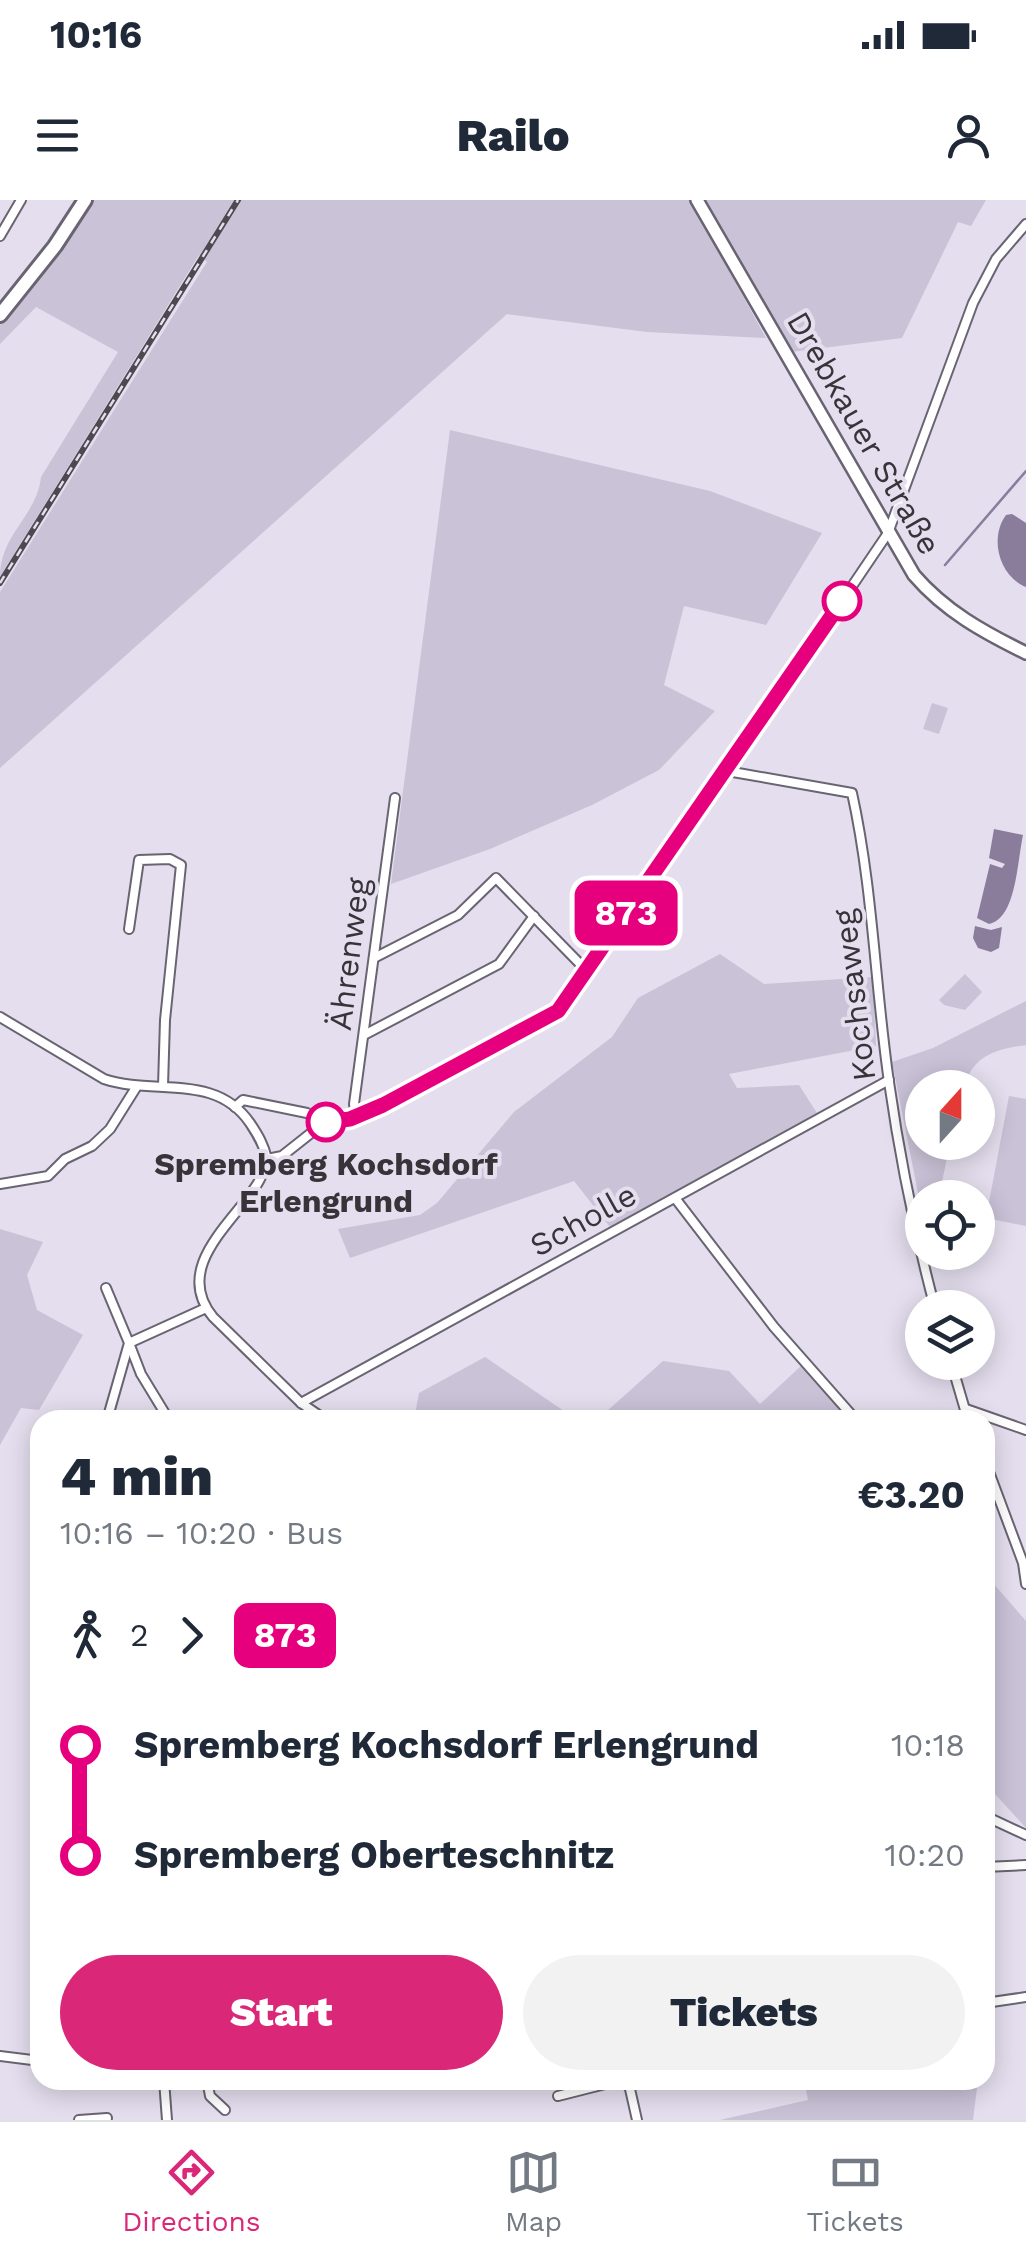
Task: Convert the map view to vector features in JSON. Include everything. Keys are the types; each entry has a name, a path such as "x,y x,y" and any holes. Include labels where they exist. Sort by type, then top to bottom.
{"main road":[{"path":"0,315 55,246 85,200"}],"street":[{"path":"0,236 21,200"},
{"name":"Drebkauer Straße","path":"697,200 888,533 930,594 988,635 1026,652"},
{"path":"267,1158 282,1156 326,1122 356,1117 558,1011 888,533 973,303 996,258 1026,224"},
{"name":"Kochsaweg","path":"727,771 852,793 861,835 889,1080 909,1206 930,1290"},
{"name":"Ährenweg","path":"356,1117 354,1104 395,798"},
{"path":"128,930 139,860 170,860 181,865 164,1033 163,1086"},
{"path":"374,958 458,916 496,878 586,970"},
{"path":"364,1035 500,964 534,916"},
{"path":"0,1017 104,1079 122,1085 208,1092 236,1107 261,1140 267,1158 260,1180 214,1238 202,1272 201,1288 206,1308 311,1410"},
{"name":"Scholle","path":"301,1403 889,1080"},
{"path":"0,1184 48,1176 65,1159 92,1146 110,1129 137,1086"},
{"path":"236,1107 243,1100 307,1113"},
{"path":"675,1198 774,1327 847,1410"},
{"path":"106,1288 141,1374 163,1410"},
{"path":"110,1410 128,1344 206,1308"},
{"path":"956,1380 969,1410"},
{"path":"995,1419 1026,1430"},
{"path":"995,1489 1023,1563 1026,1584"},
{"path":"995,1821 1026,1835"},
{"path":"995,1867 1026,1865"},
{"path":"995,2002 1026,1997"},
{"path":"0,2056 30,2060"},
{"path":"164,2090 166,2120"},
{"path":"209,2090 210,2096 226,2110"},
{"path":"558,2096 582,2090"},
{"path":"630,2090 637,2120"},
{"path":"79,2120 107,2118"}],"shaded area":[{"path":"92,200 690,200 766,338 647,332 507,314 0,768 0,592 207,262 199,255 0,577 6,549 33,503 41,477 118,352 36,307 0,344 0,325 75,231"},
{"path":"706,200 986,200 971,226 958,222 902,338 791,352"},
{"path":"450,430 710,491 822,533 766,625 684,606 664,685 715,711 659,770 592,805 490,849 391,884"},
{"path":"1012,514 1026,523 1026,587 1009,574 1000,556 998,534 1006,515"},
{"path":"932,703 948,708 939,734 923,729"},
{"path":"994,829 1023,835 1010,901 998,920 989,924 977,918 990,864 1002,868 1005,864 989,858"},
{"path":"975,926 991,930 1002,927 999,948 991,952 978,948 973,938"},
{"path":"720,954 764,984 873,977 876,1046 729,1074 737,1088 799,1085 817,1113 610,1227 574,1181 350,1258 338,1229 420,1215 437,1203 514,1112 612,1037 638,998"},
{"path":"965,974 982,992 965,1010 944,1005 939,1000"},
{"path":"1026,1001 1026,1045 987,1056 972,1070 905,1070 905,1127 892,1062 933,1048"},
{"path":"1009,1096 1026,1099 1026,1226 995,1220 993,1180"},
{"path":"911,1160 947,1160 942,1180 915,1180"},
{"path":"0,1229 43,1242 27,1275 37,1310 83,1335 39,1410 21,1408 0,1445"},
{"path":"485,1357 562,1410 416,1410 419,1393"},
{"path":"663,1361 729,1371 760,1404 802,1365 842,1410 608,1410"},
{"path":"995,1585 1026,1621 1026,1828 995,1794"},
{"path":"806,2090 977,2090 973,2120 720,2120 808,2100"}],"waterway":[{"path":"945,565 1026,471"}],"railway":[{"path":"0,583 238,200"}],"bus line":[{"name":"873","path":"326,1122 350,1119 383,1105 558,1011 842,601"}],"place":[{"name":"Spremberg Kochsdorf Erlengrund","path":"326,1122"}]}
